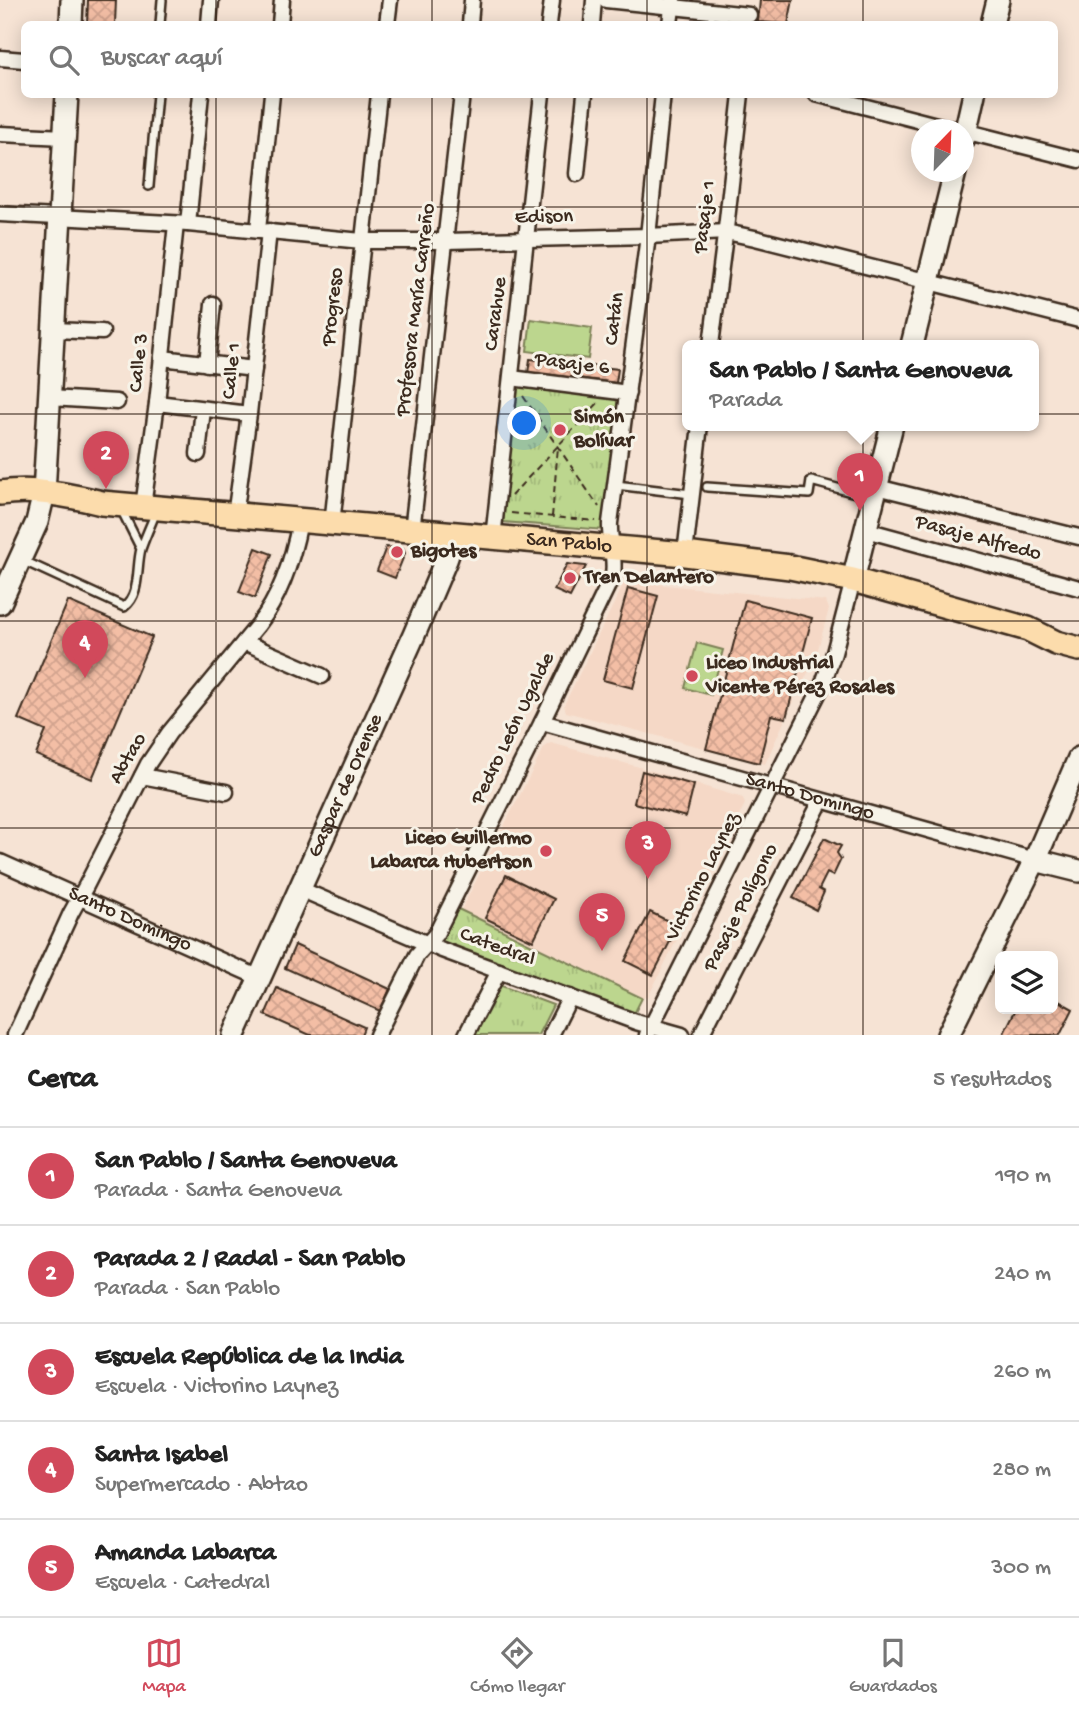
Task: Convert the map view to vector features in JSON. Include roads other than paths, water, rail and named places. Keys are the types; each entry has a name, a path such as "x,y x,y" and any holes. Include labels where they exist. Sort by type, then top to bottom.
{"main road":[{"name":"San Pablo","path":"0,493 24,490 43,499"},
{"name":"San Pablo","path":"0,500 19,505 63,494 110,504 613,547 790,567 853,580 1028,629 1056,643 1079,649"},
{"name":"San Pablo","path":"1028,629 1050,628 1079,636"}],"street":[{"path":"71,21 72,0"},
{"path":"209,21 211,0"},
{"path":"279,21 282,0"},
{"path":"387,21 390,0"},
{"path":"470,21 472,0"},
{"path":"549,21 552,0"},
{"path":"592,21 594,0"},
{"path":"606,0 673,4 749,20 751,0"},
{"path":"993,21 998,0"},
{"path":"0,58 21,60"},
{"path":"0,603 37,522 43,499 67,98"},
{"name":"Calle 3","path":"150,508 162,358 200,98"},
{"name":"Calle 1","path":"235,516 254,369 272,98"},
{"name":"Progreso","path":"332,524 379,98"},
{"name":"Profesora María Carreño","path":"412,531 462,98"},
{"name":"Carahue","path":"493,538 542,98"},
{"path":"577,174 585,98"},
{"name":"Catán","path":"613,547 610,523 648,236 663,98"},
{"name":"Pasaje 1","path":"712,340 741,98"},
{"path":"831,98 911,119"},
{"path":"966,119 973,98"},
{"path":"0,134 65,137"},
{"path":"974,136 1079,160"},
{"path":"913,340 953,182"},
{"name":"Edison","path":"0,214 263,230 362,241 726,232 1079,320"},
{"path":"207,363 213,304"},
{"path":"54,330 102,332"},
{"path":"162,358 254,369"},
{"name":"Pasaje 6","path":"511,378 628,393"},
{"path":"50,398 117,402"},
{"path":"157,403 249,414"},
{"path":"198,454 203,409"},
{"path":"685,554 699,431"},
{"path":"853,580 890,431"},
{"path":"875,492 1079,537"},
{"name":"Abtao","path":"15,1035 71,913 157,749 273,605 300,521"},
{"name":"Pasaje Alfredo","path":"866,530 1079,588"},
{"name":"Gaspar de Orense","path":"234,1035 414,635 455,534"},
{"name":"Pedro León Ugalde","path":"377,1035 417,955 436,934 542,722 613,575 613,547"},
{"name":"Victorino Laynez","path":"650,1031 829,670 853,580"},
{"path":"244,642 322,676"},
{"name":"Santo Domingo","path":"542,722 1079,872"},
{"path":"947,1035 1035,860 1079,758"},
{"path":"142,776 226,792"},
{"name":"Pasaje Polígono","path":"701,1035 821,800"},
{"name":"Santo Domingo","path":"0,862 260,978"},
{"name":"Catedral","path":"300,889 427,944 570,997 650,1031 682,1035"},
{"path":"466,1035 499,971"},
{"path":"551,1035 570,997"}],"lane":[{"path":"160,21 162,0"},
{"path":"149,186 157,98"},
{"path":"707,487 809,494 811,481 875,492"},
{"path":"616,485 691,494"},
{"path":"110,504 141,549"},
{"path":"20,560 124,607 131,602 135,593 150,508"}],"place":[{"name":"Simón Bolívar","path":"560,430"},
{"name":"Parada 2 / Radal - San Pablo","path":"106,489"},
{"name":"San Pablo / Santa Genoveva","path":"860,511"},
{"name":"Bigotes","path":"397,552"},
{"name":"Tren Delantero","path":"570,578"},
{"name":"Liceo Industrial Vicente Pérez Rosales","path":"692,676"},
{"name":"Santa Isabel","path":"85,678"},
{"name":"Liceo Guillermo Labarca Hubertson","path":"546,851"},
{"name":"Escuela República de la India","path":"648,879"},
{"name":"Amanda Labarca","path":"602,951"}]}
